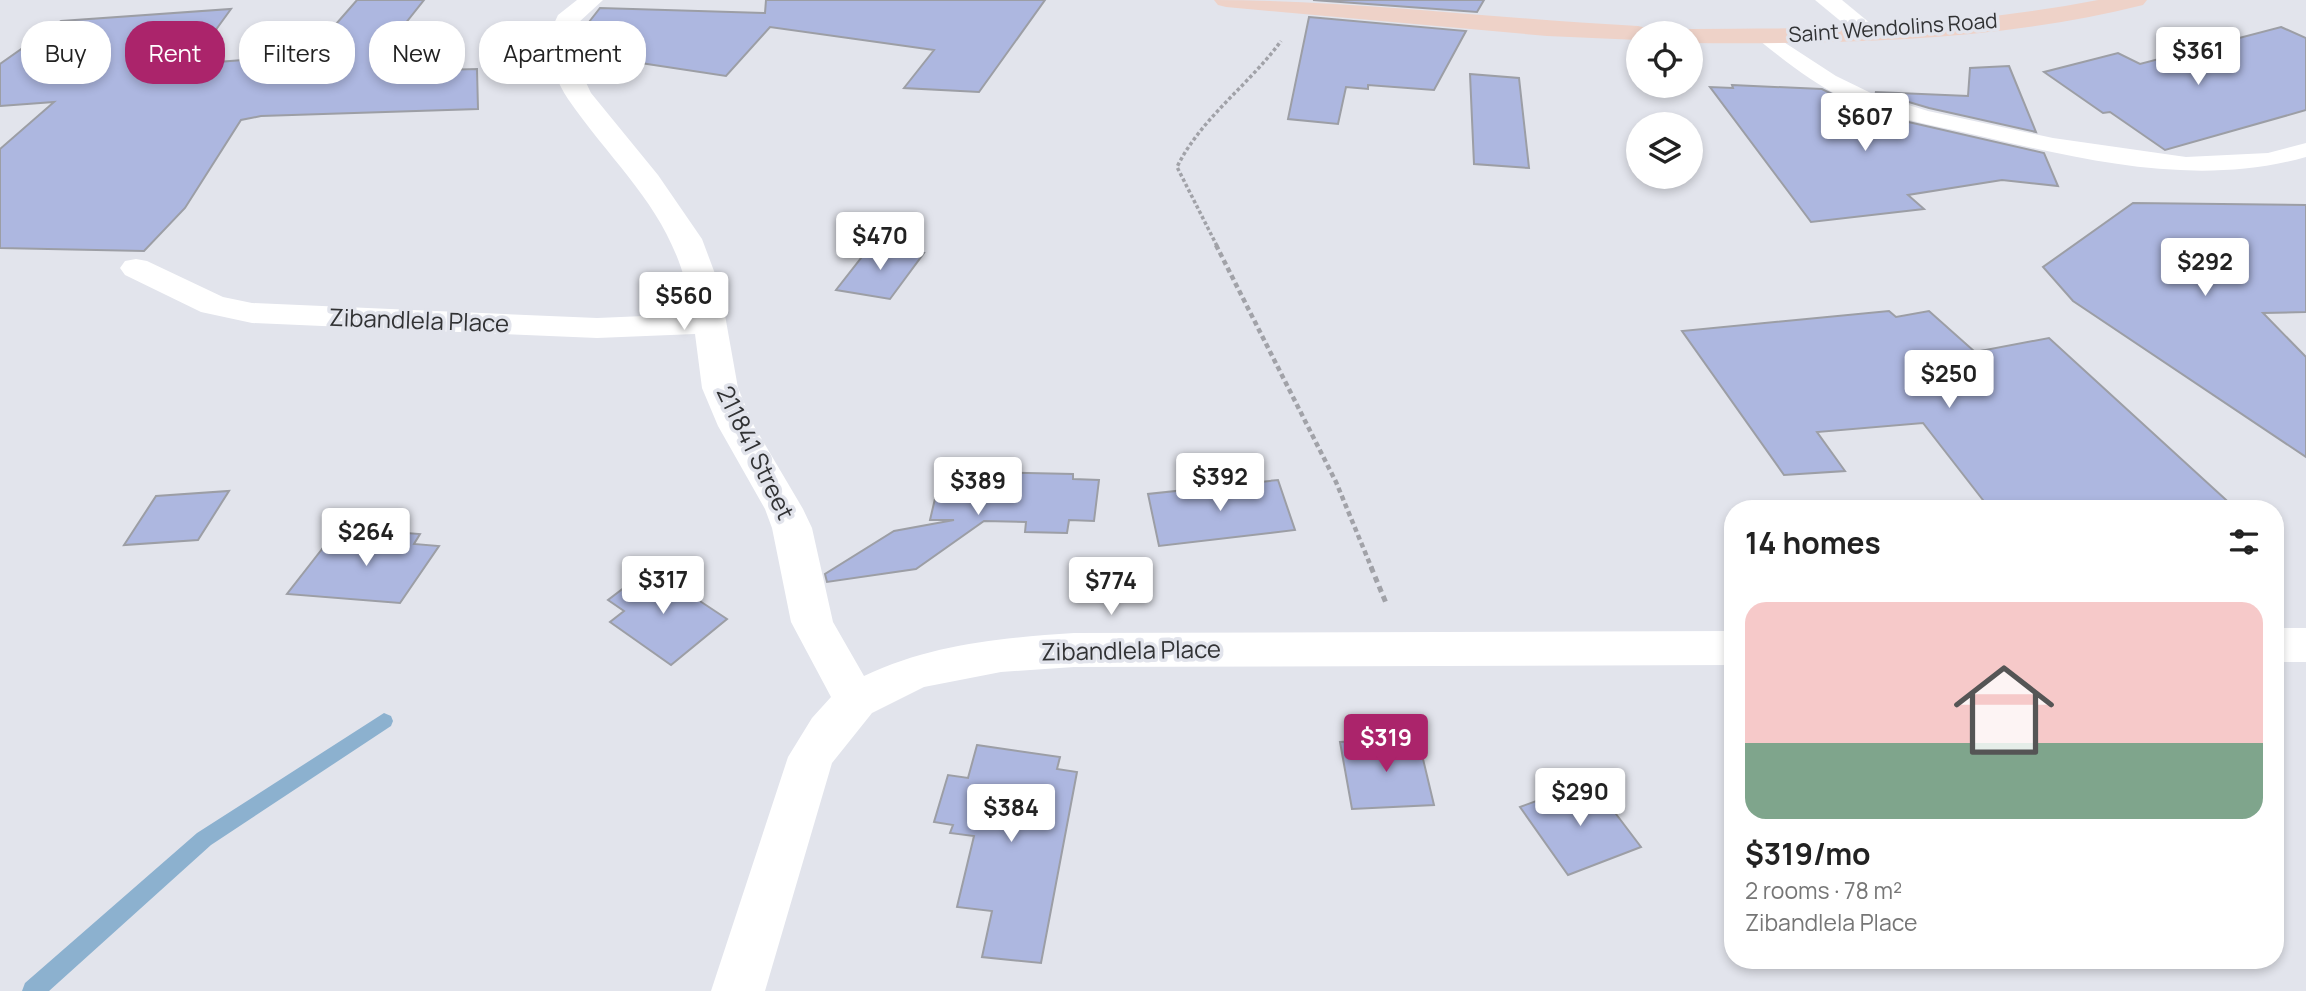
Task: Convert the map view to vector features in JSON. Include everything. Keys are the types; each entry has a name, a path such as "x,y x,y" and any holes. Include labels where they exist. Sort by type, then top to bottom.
{"street":[{"name":"211841 Street","path":"591,0 567,20 556,45 579,95 648,181 687,239 704,287 720,388 736,426 784,509 792,528 812,622 828,656 856,700"},
{"path":"1226,0 1626,32"},
{"path":"1827,0 1870,33"},
{"name":"Saint Wendolins Road","path":"1703,36 1870,33 2001,20 2135,0"},
{"name":"Zibandlela Place","path":"136,268 213,305 252,313 597,328 710,323"},
{"path":"2284,645 2306,645"},
{"name":"Zibandlela Place","path":"738,991 811,757 828,731 856,700 916,671 1001,655 1074,650 1724,648"}],"lane":[{"path":"1767,37 1812,73 1854,94 1934,118 2019,138 2132,158 2205,165 2238,164 2289,157 2306,150"}],"path":[{"path":"1291,7 1288,31 1262,67 1190,140 1177,167 1336,482 1390,612 1401,649"}],"building":[{"path":"357,0 424,0 407,21 369,21 369,84 465,84 465,69 477,69 478,109 261,116 241,120 185,208 144,251 0,248 0,149 54,102 0,106 0,64 21,49 21,84 111,84 111,21 61,21 231,9 222,21 125,21 125,84 225,84 225,61 239,60 239,84 355,84 355,21 339,21"},
{"path":"766,0 1045,0 979,92 904,88 934,50 770,27 726,76 646,64 646,21 590,21 600,8 765,13"},
{"path":"1313,0 1484,0 1477,12"},
{"path":"1309,17 1466,31 1434,90 1368,85 1368,89 1346,87 1338,124 1288,119"},
{"path":"2281,27 2306,38 2306,110 2165,150 2110,112 2103,113 2044,72 2118,53 2140,64"},
{"path":"2009,66 2036,132 1929,108 1875,92 1968,96 1970,68"},
{"path":"1470,74 1519,78 1529,168 1474,164"},
{"path":"1732,85 1822,89 1858,107 1891,118 2044,153 2058,186 2002,180 1908,195 1924,209 1811,222 1710,87 1733,88"},
{"path":"2133,203 2306,205 2306,312 2263,313 2306,357 2306,457 2073,301 2043,267"},
{"path":"872,244 924,253 890,299 836,290"},
{"path":"1889,311 1896,317 1929,311 1975,352 2049,338 2226,500 1983,500 1923,423 1817,432 1845,471 1784,475 1682,331"},
{"path":"941,473 1073,474 1073,479 1099,480 1094,521 1069,520 1067,533 1025,532 1026,522 984,521 916,569 827,582 825,574 894,531 954,520 930,520"},
{"path":"1278,480 1295,530 1159,546 1148,494"},
{"path":"229,491 198,540 124,545 156,496"},
{"path":"368,530 420,534 414,544 439,546 400,603 287,594 333,535 363,538"},
{"path":"650,568 727,619 671,665 610,622 624,611 608,600"},
{"path":"1418,738 1434,805 1352,809 1340,742"},
{"path":"977,745 1060,757 1057,769 1077,772 1041,963 982,957 992,911 957,907 974,836 950,833 953,825 934,822 948,775 968,778"},
{"path":"1591,781 1641,847 1568,875 1520,807"}],"waterway":[{"path":"33,991 204,839 384,721"}]}
